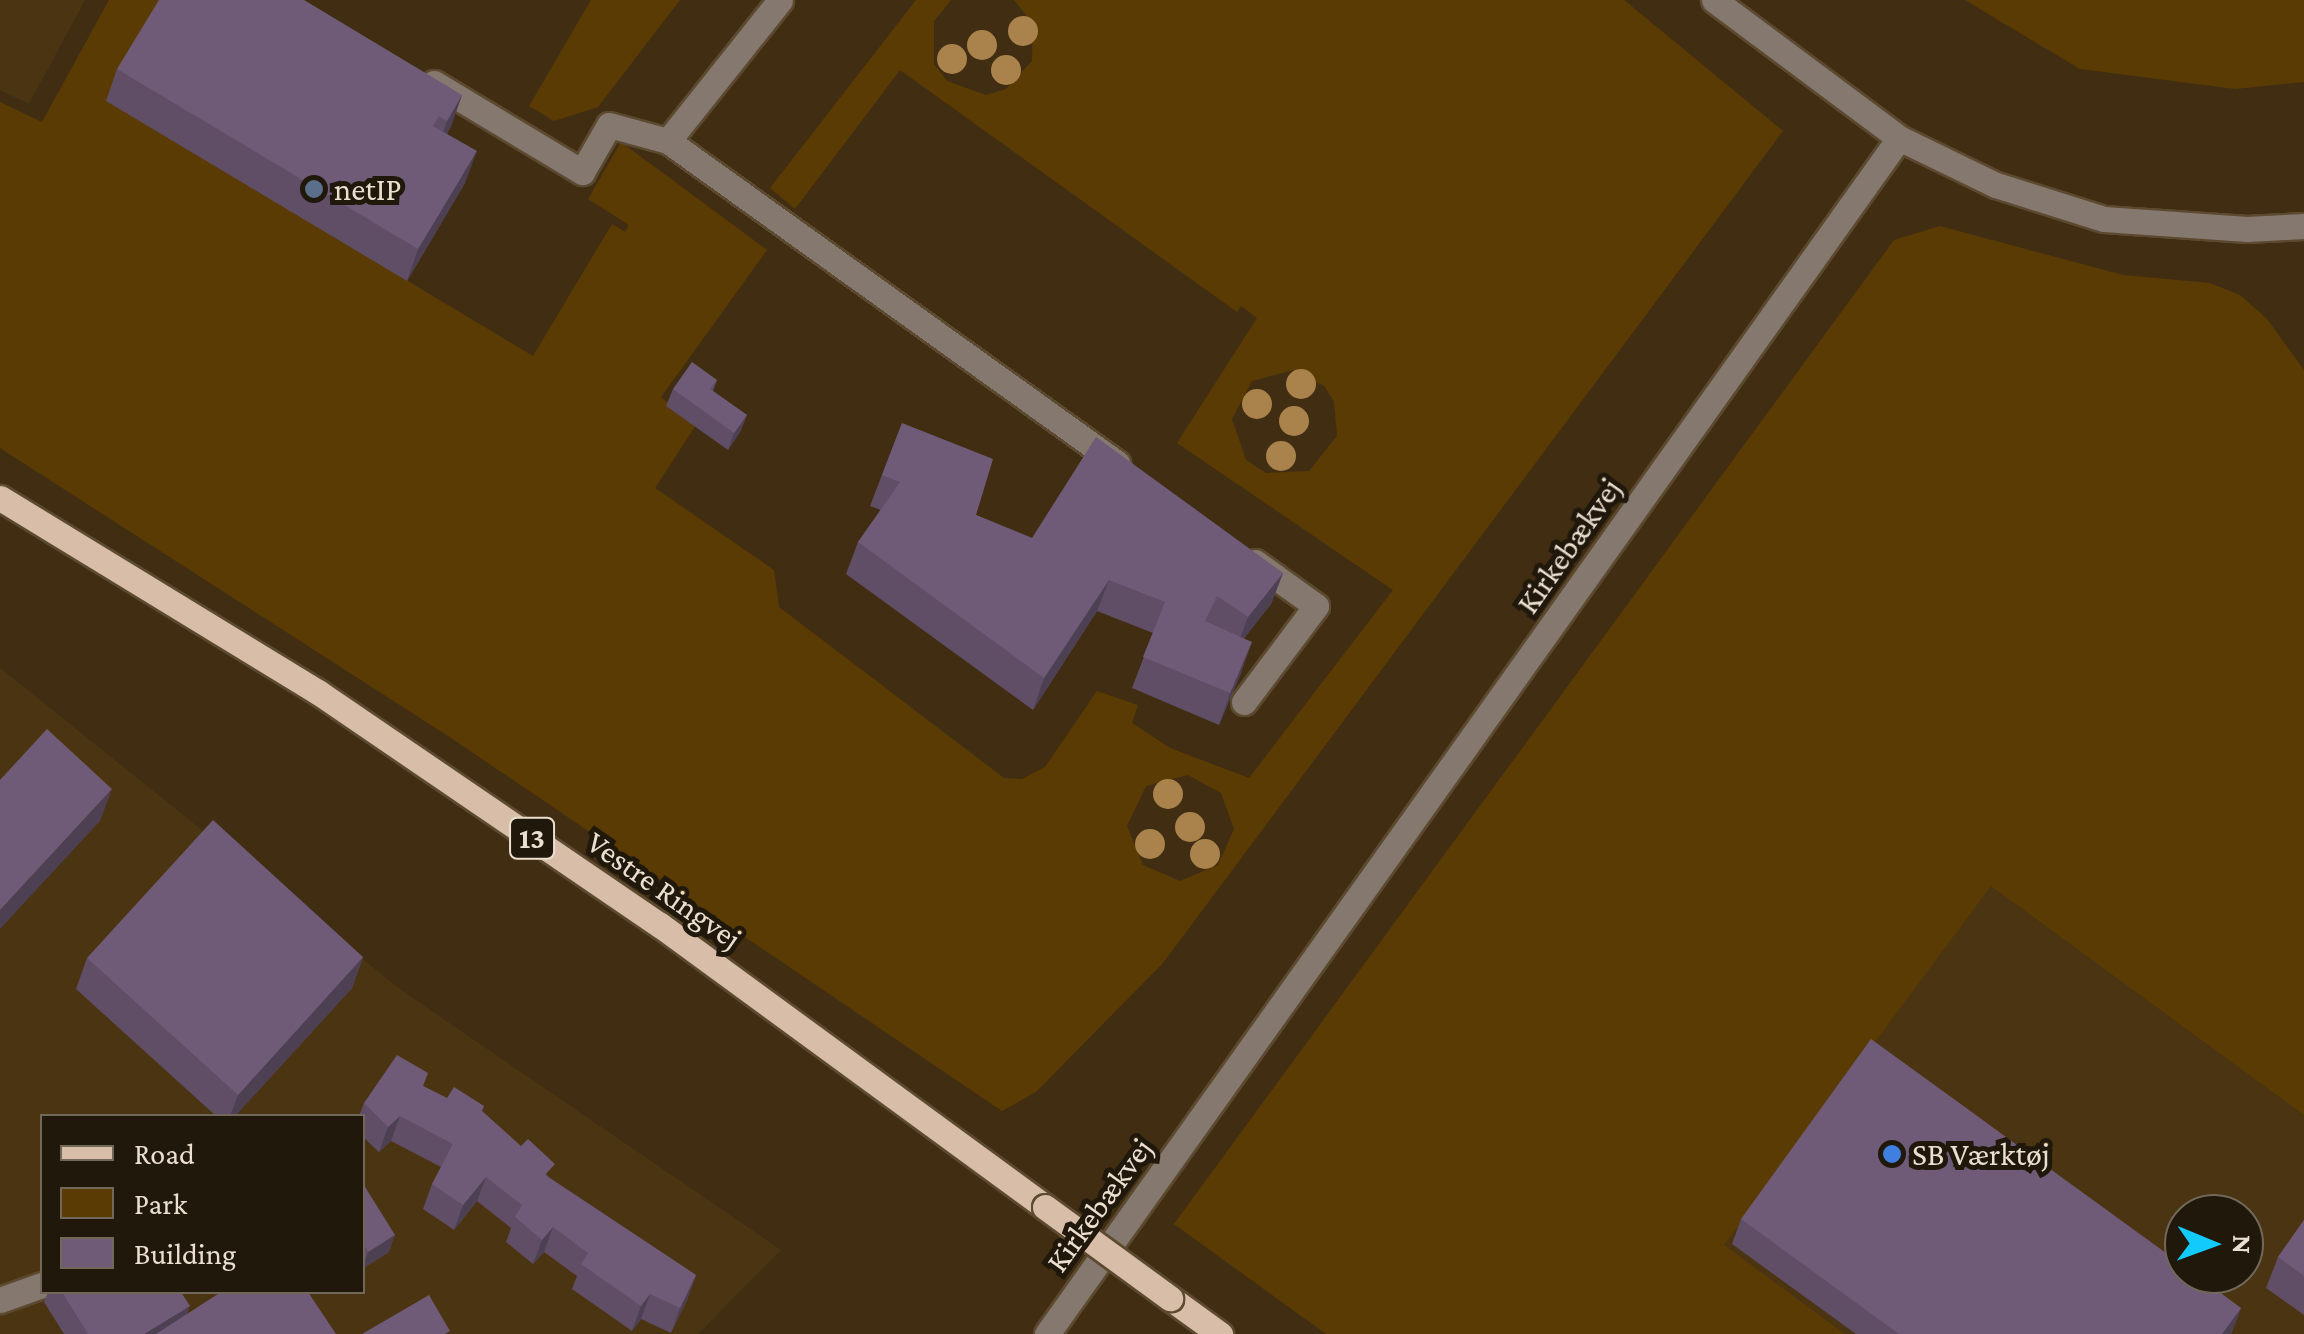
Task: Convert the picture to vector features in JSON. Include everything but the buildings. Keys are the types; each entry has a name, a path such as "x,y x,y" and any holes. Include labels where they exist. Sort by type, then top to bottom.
{"main road":[{"name":"Vestre Ringvej","path":"0,498 334,703 660,925 1220,1334"}],"street":[{"path":"668,141 780,0"},
{"path":"1714,0 1899,138 1996,185 2104,219 2247,229 2304,226"},
{"path":"410,69 582,172 610,125 668,141 1146,484"},
{"name":"Kirkebækvej","path":"1047,1334 1899,138"},
{"path":"1239,550 1316,606 1244,702"},
{"path":"0,1300 40,1286"}],"shaded area":[{"path":"0,0 85,0 29,104 0,90"},
{"path":"0,668 401,990 781,1250 698,1334 0,1334"},
{"path":"2026,741 2304,935 2304,1334 1769,1334 1663,1260"}],"green space":[{"path":"109,0 166,0 107,101 533,356 612,224 625,232 629,225 588,199 621,142 767,250 661,397 696,425 655,488 774,570 779,607 1004,778 1022,779 1045,767 1097,691 1138,705 1132,723 1170,748 1249,778 1393,590 1177,443 1257,318 1241,306 1237,312 900,70 795,209 770,188 916,0 951,0 934,21 934,64 947,81 986,95 1006,89 1032,61 1033,24 1014,0 1624,0 1783,131 1163,963 1036,1092 1002,1111 451,738 0,448 0,102 42,122","holes":["1293,370 1324,386 1334,401 1337,436 1309,471 1266,473 1246,460 1232,419 1252,381","1188,775 1221,793 1234,829 1218,865 1180,881 1143,865 1127,826 1146,786"]},
{"path":"591,0 680,0 598,107 554,121 529,106"},
{"path":"1965,0 2304,0 2304,82 2235,89 2080,69"},
{"path":"1940,226 2123,275 2210,283 2240,295 2267,319 2304,370 2304,1115 1991,886 1724,1245 1845,1334 1326,1334 1174,1224 1894,240"}],"place":[{"name":"netIP","path":"314,189"},
{"name":"SB Værktøj","path":"1892,1154"}]}
